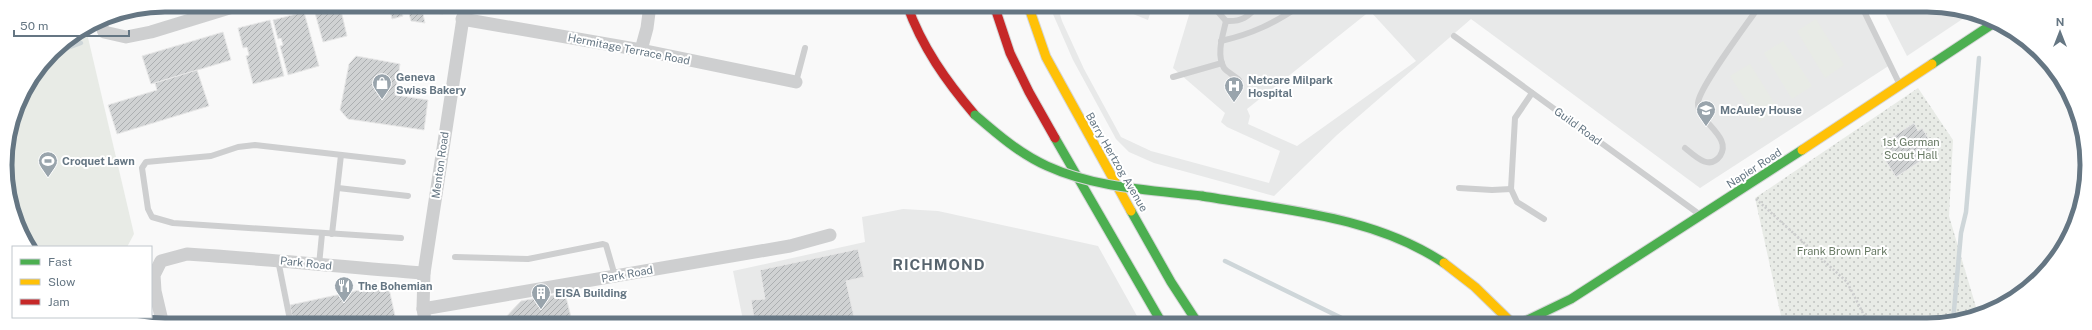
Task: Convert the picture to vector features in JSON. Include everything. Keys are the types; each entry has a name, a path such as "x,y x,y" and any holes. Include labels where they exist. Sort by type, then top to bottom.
{"main road":[{"path":"910,12 928,54 945,81 975,115 1000,138 1048,166 1075,176 1202,196 1313,216 1378,231 1430,254 1482,291 1509,318"},
{"path":"996,12 1010,53 1029,92 1159,318"},
{"name":"Barry Hertzog Avenue","path":"1030,12 1046,57 1066,96 1171,282 1194,318"},
{"name":"Napier Road","path":"1531,318 1571,299 1702,216 1990,26"}],"street":[{"path":"101,26 126,37 151,32 216,12"},
{"name":"Menton Road","path":"425,318 424,274 464,12"},
{"path":"641,50 647,28 649,12"},
{"name":"Hermitage Terrace Road","path":"462,19 641,50 796,82"},
{"name":"Park Road","path":"424,310 790,246 830,235"},
{"name":"Park Road","path":"161,318 155,291 154,275 161,262 187,254 278,260 424,274"}],"lane":[{"path":"1218,12 1226,21 1235,22 1250,16 1253,12"},
{"path":"1221,41 1246,36 1281,20 1292,12"},
{"path":"1684,148 1704,162 1709,163 1716,160 1722,152 1723,146 1720,139 1699,110 1698,100 1711,77 1755,12"},
{"path":"1864,12 1900,86"},
{"path":"1226,21 1221,41 1222,63 1225,69 1239,80"},
{"name":"Guild Road","path":"1454,36 1702,216"},
{"path":"796,82 805,48"},
{"path":"1173,77 1222,63"},
{"path":"1532,93 1515,118 1511,189 1517,202 1544,219"},
{"path":"401,238 173,223 152,217 148,209 142,168 146,162 211,156 238,147 255,145 403,162"},
{"path":"332,234 341,155"},
{"path":"338,188 408,196"},
{"path":"1459,188 1492,190 1511,189"},
{"path":"319,265 322,234"},
{"path":"456,257 528,259 603,244 606,245 615,276"},
{"path":"278,260 290,318"}],"path":[{"path":"1744,189 1847,282 1865,318"}],"shaded area":[{"name":"McAuley House","path":"1052,12 1059,12 1084,69 1121,137 1151,151 1269,183 1280,151 1227,127 1221,122 1225,113 1173,68 1190,12 1369,12 1247,109 1250,116 1248,124 1297,146 1416,61 1371,12 1863,12 1890,65 1700,188 1471,19 1337,135 1274,196 1154,163 1129,152 1116,139 1073,60"},
{"path":"1128,12 1151,12 1148,20"},
{"path":"1885,12 1937,12 1966,17 1907,56"},
{"path":"903,209 938,211 1098,246 1138,318 743,318 733,271 865,242 862,217"}],"green space":[{"path":"1816,19 1844,65 1825,78 1797,31"},
{"path":"87,33 134,234 128,246 35,246 24,224 17,205 12,175 12,155 17,125 24,106 32,88 50,64 64,50"},
{"path":"1783,41 1812,86 1792,99 1764,53"},
{"path":"1750,64 1778,109 1759,122 1730,76"},
{"name":"Frank Brown Park","path":"1918,88 1953,140 1949,216 1976,307 1985,306 1967,313 1937,318 1781,318 1755,198"}],"building":[{"path":"304,12 319,66 288,75 280,46 283,45 281,38 278,39 273,20"},
{"path":"341,12 347,36 323,42 315,13"},
{"path":"390,12 401,12 403,16 392,19"},
{"path":"409,12 423,12 425,23 411,21"},
{"path":"427,12 443,12 443,14"},
{"path":"270,20 284,76 253,84 246,56 249,55 247,47 243,48 238,28"},
{"path":"223,32 231,60 151,84 142,56"},
{"path":"356,56 400,64 395,95 428,100 424,130 348,119 340,110 349,64"},
{"path":"197,70 209,106 117,134 108,105 157,90 155,83"},
{"name":"1st German Scout Hall","path":"1914,123 1918,131 1922,128 1936,151 1896,177 1882,155 1887,151 1882,144"},
{"path":"858,249 864,277 846,281 854,318 754,318 751,300 765,299 760,270"},
{"path":"388,284 395,318 293,318 290,305"},
{"name":"EISA Building","path":"565,293 571,318 505,318 521,301"}],"waterway":[{"path":"66,48 81,43"},
{"path":"1953,316 1961,233 1966,212 1979,58"},
{"path":"1225,261 1342,318"}],"traffic: fast":[{"path":"1932,64 1990,26"},
{"path":"975,115 1027,156 1065,173 1104,184 1143,190 1202,196"},
{"path":"1055,138 1159,318"},
{"path":"1532,318 1571,299 1802,150"},
{"path":"1202,196 1296,211 1358,225 1417,247 1444,263"},
{"path":"1131,211 1171,282 1194,318"}],"traffic: slow":[{"path":"1030,12 1046,57 1131,211"},
{"path":"1802,150 1932,64"},
{"path":"1444,263 1475,287 1507,318"}],"traffic: jam":[{"path":"910,12 927,49 954,89 975,115"},
{"path":"996,12 1010,53 1029,92 1055,138"}],"place":[{"name":"Geneva Swiss Bakery","path":"382,100"},
{"name":"Netcare Milpark Hospital","path":"1234,103"},
{"name":"McAuley House","path":"1706,127"},
{"name":"Croquet Lawn","path":"48,178"},
{"name":"The Bohemian","path":"344,303"},
{"name":"EISA Building","path":"541,310"}],"district":[{"name":"RICHMOND","path":"939,265"}]}
